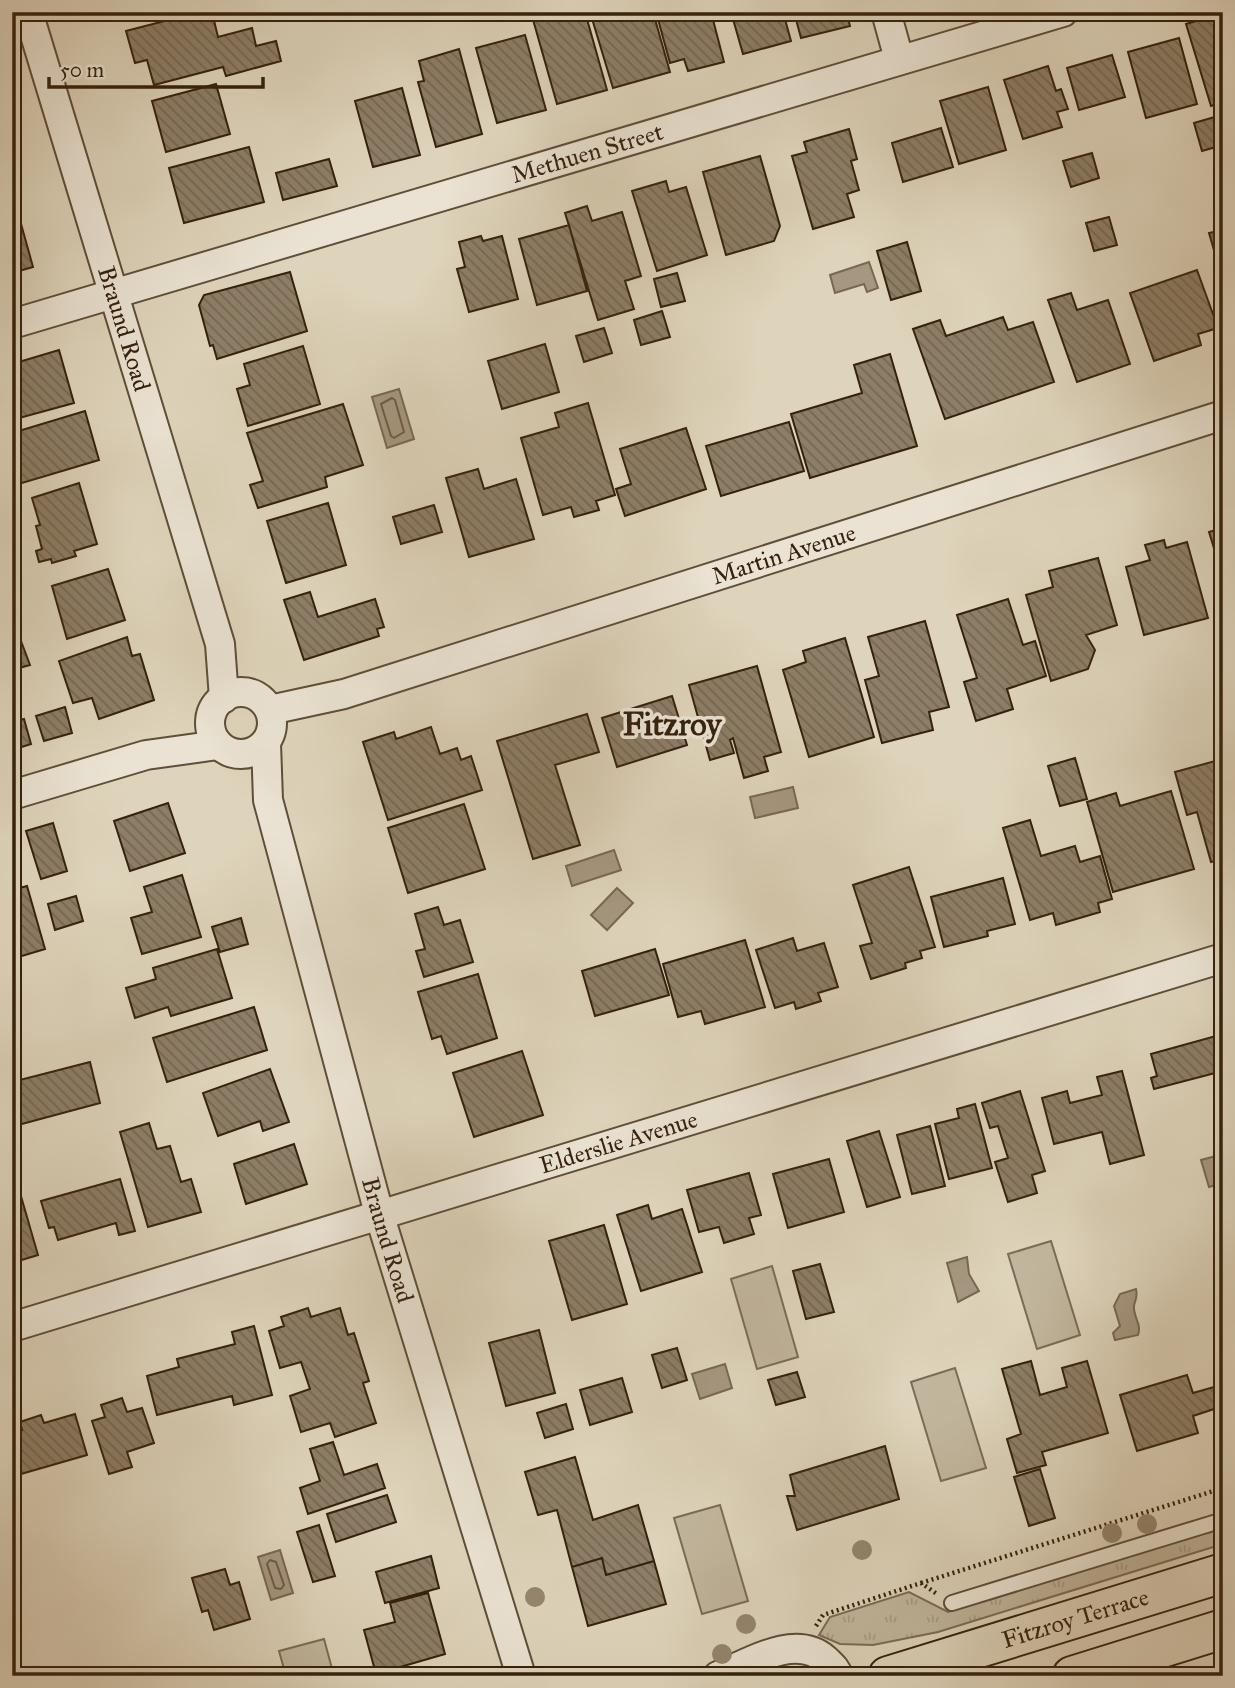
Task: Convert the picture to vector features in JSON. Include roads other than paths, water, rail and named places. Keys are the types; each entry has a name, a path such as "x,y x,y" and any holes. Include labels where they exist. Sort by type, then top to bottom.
{"highway":[{"name":"Fitzroy Terrace","path":"888,1676 1223,1573"},
{"path":"1119,1604 1210,1600 1223,1596"},
{"path":"1072,1676 1223,1629"}],"street":[{"name":"Braund Road","path":"28,12 220,645 265,719 268,800 380,1217 521,1676"},
{"path":"886,12 899,59"},
{"name":"Methuen Street","path":"12,324 1063,12"},
{"name":"Martin Avenue","path":"265,719 1223,415"},
{"name":"Braund Road","path":"217,707 220,645"},
{"path":"12,795 146,755 226,750 252,753 265,719 233,693 217,707 146,755"},
{"path":"217,707 210,727 226,750"},
{"name":"Braund Road","path":"226,750 268,800"},
{"name":"Elderslie Avenue","path":"12,1327 1223,958"},
{"path":"718,1676 776,1651 802,1648 817,1653 836,1669 838,1676"}],"lane":[{"name":"Fitzroy Terrace","path":"953,1603 1223,1520"}],"water":[{"path":"869,262 878,288 867,292 864,284 835,293 830,275"},
{"path":"399,389 414,439 387,448 372,397"},
{"path":"793,787 798,808 755,818 750,797"},
{"path":"614,850 621,870 572,886 566,866"},
{"path":"617,888 633,903 607,930 591,915"},
{"path":"1223,1154 1223,1183 1209,1187 1201,1160"},
{"path":"967,1257 969,1274 979,1291 958,1302 947,1263"},
{"path":"1136,1289 1134,1310 1139,1327 1138,1335 1115,1340 1113,1333 1120,1326 1114,1306 1120,1294"},
{"path":"725,1364 732,1388 700,1399 692,1374"},
{"path":"280,1550 293,1593 271,1600 258,1557"}],"district":[{"name":"Fitzroy","path":"672,724"}]}
